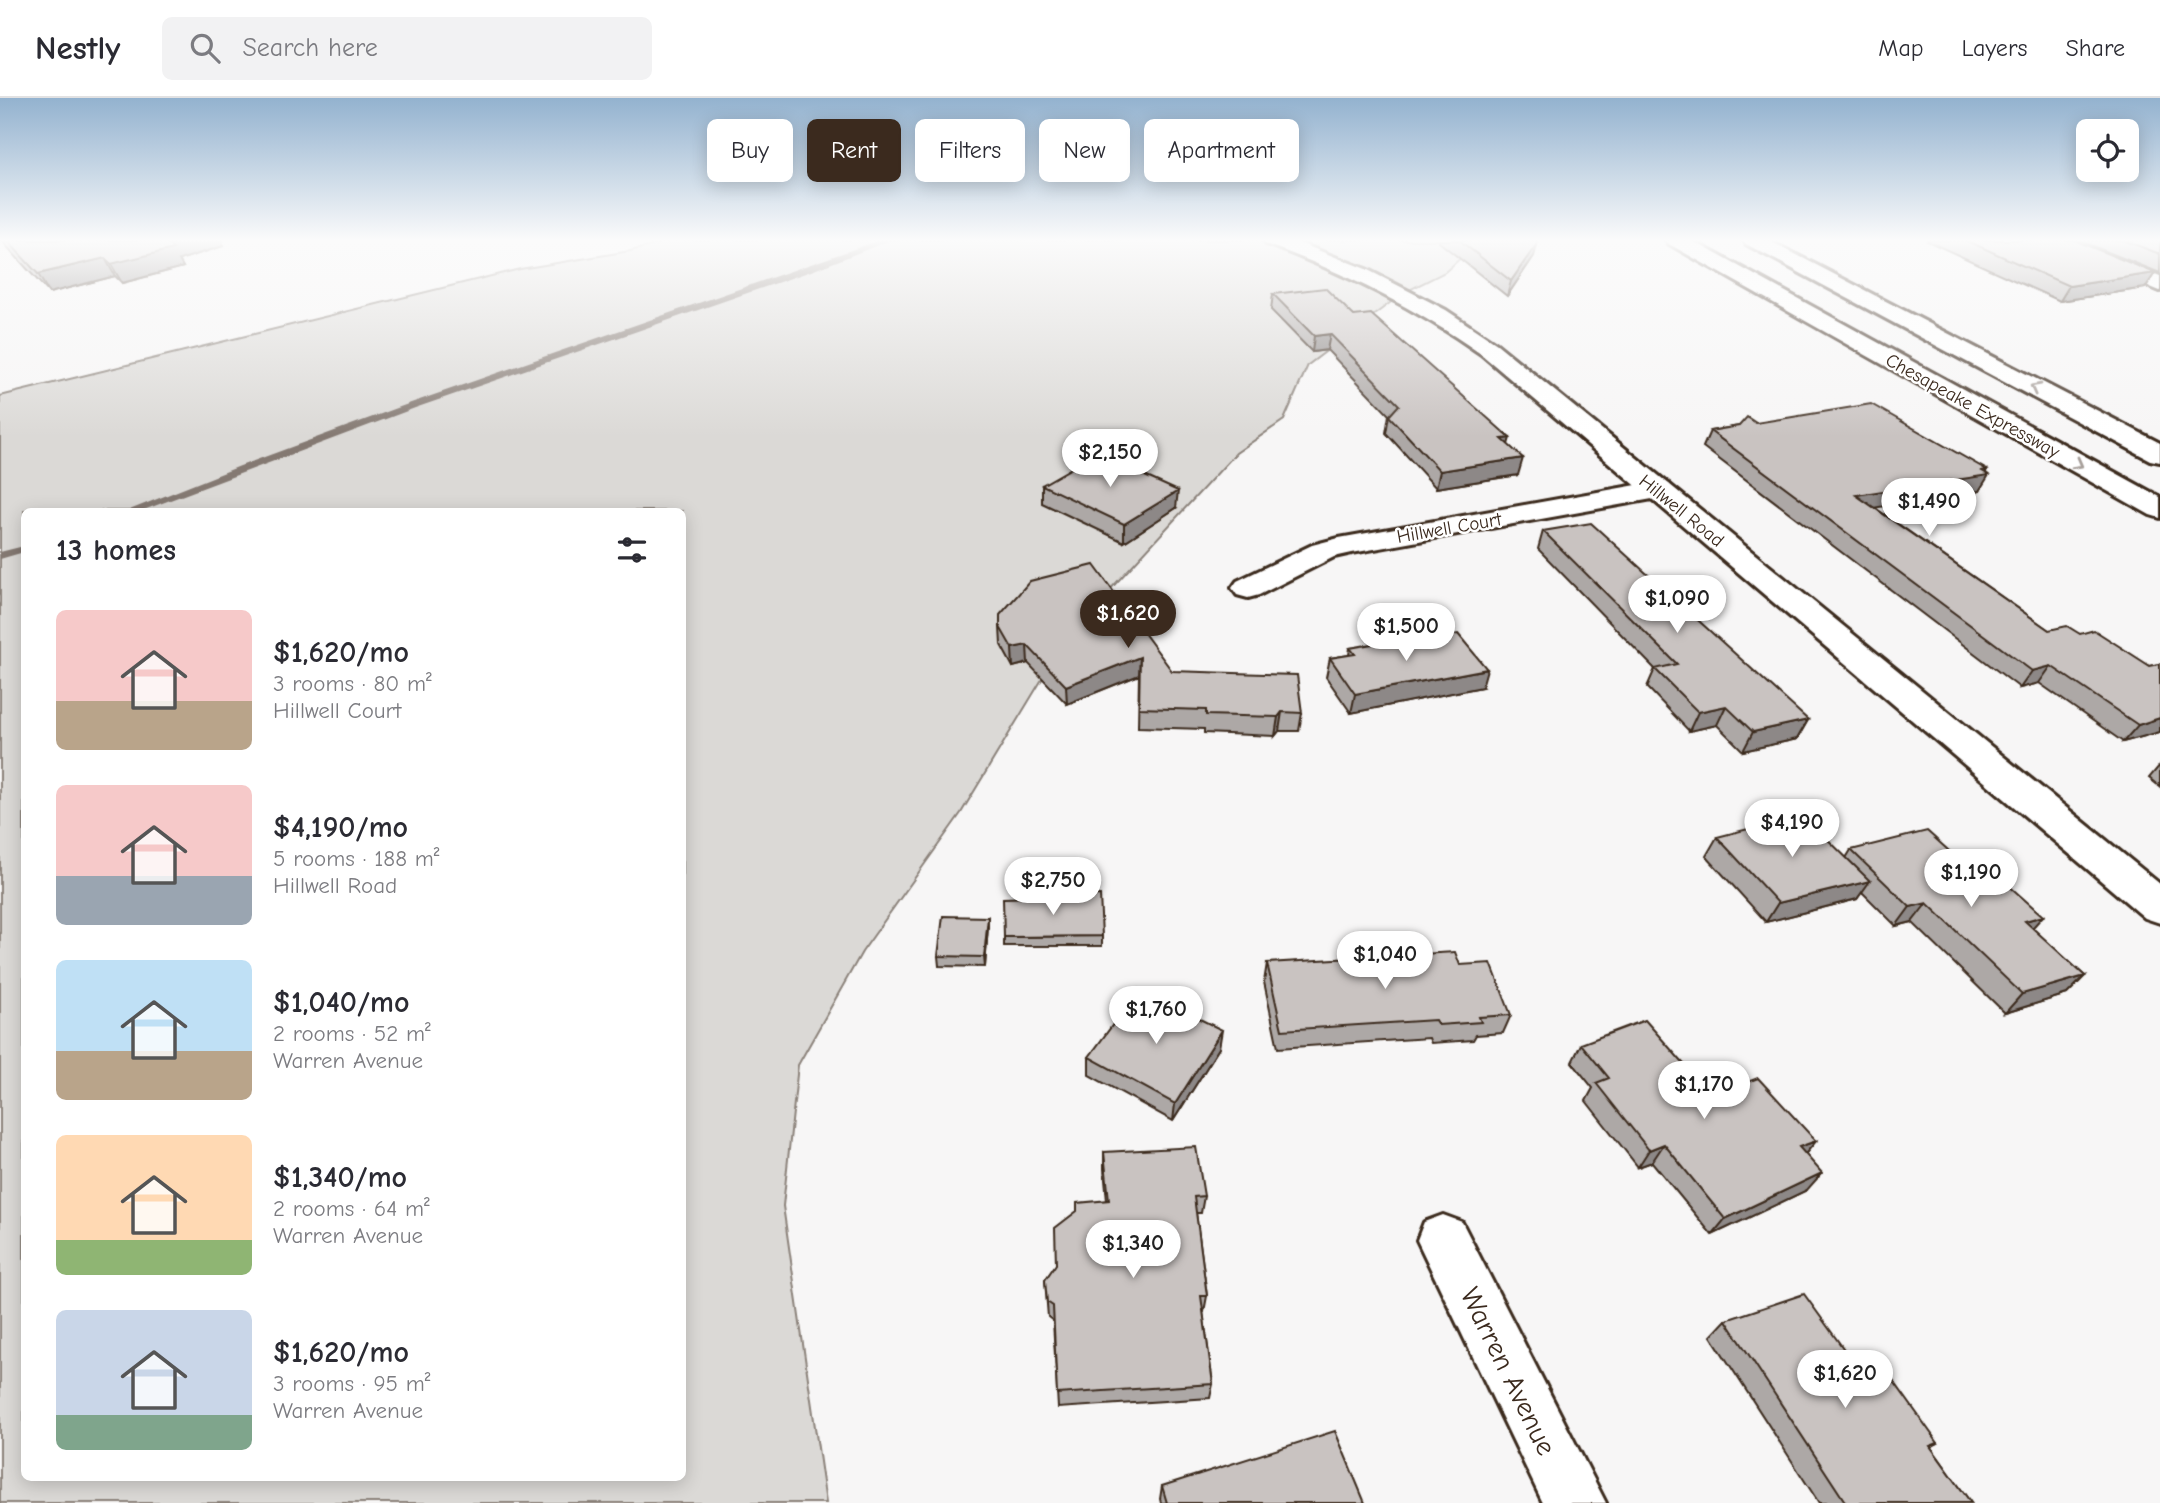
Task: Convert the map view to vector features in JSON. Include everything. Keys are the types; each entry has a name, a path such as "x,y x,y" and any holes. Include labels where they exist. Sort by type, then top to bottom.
{"main road":[{"name":"Hillwell Road","path":"1425,306 1450,320 1489,349 2160,907"},
{"name":"Chesapeake Expressway","path":"1794,306 2160,509"},
{"name":"Chesapeake Expressway","path":"1878,306 2160,454"},
{"name":"Hillwell Court","path":"1248,588 1323,551 1350,544 1659,490"},
{"name":"Warren Avenue","path":"1443,1240 1575,1503"}],"shaded area":[{"path":"370,306 1386,306 1308,365 1284,420 1236,453 1070,633 961,813 862,952 798,1065 783,1206 826,1503 0,1503 0,396"}],"building":[{"path":"1284,306 1343,306 1354,316 1371,314 1510,438 1502,439 1523,458 1440,471 1389,416 1399,405 1330,334 1314,336"},
{"path":"1871,404 1987,470 1982,471 1989,475 1856,495 2049,630 2067,626 2080,634 2094,630 2150,666 2160,664 2160,718 2138,725 2051,666 2032,671 1710,431 1739,426 1747,417 1756,423"},
{"path":"1096,454 1178,491 1124,524 1042,485"},
{"path":"1591,523 1808,720 1753,732 1726,706 1698,712 1655,669 1677,664 1543,531"},
{"path":"1094,565 1172,671 1297,675 1302,713 1282,712 1278,717 1206,715 1206,710 1139,708 1140,657 1066,686 1027,645 1012,648 1000,627 1000,615 1030,581"},
{"path":"1458,634 1487,669 1355,694 1330,658 1355,654 1350,648 1405,638 1409,643"},
{"path":"1803,815 1870,881 1778,903 1717,837"},
{"path":"1927,831 1980,879 1997,875 2043,916 2025,921 2085,976 2022,994 1927,903 1910,907 1851,850"},
{"path":"1100,895 1102,936 1004,937 1003,898"},
{"path":"943,916 988,917 984,957 938,956"},
{"path":"1455,952 1460,965 1491,963 1511,1015 1479,1017 1481,1022 1438,1025 1435,1020 1282,1030 1267,963"},
{"path":"1139,989 1222,1030 1175,1104 1089,1057"},
{"path":"1645,1020 1712,1096 1758,1078 1816,1141 1799,1147 1822,1173 1725,1219 1664,1144 1649,1150 1596,1083 1609,1078 1581,1044"},
{"path":"1196,1147 1204,1196 1194,1197 1207,1296 1201,1296 1213,1384 1057,1394 1053,1306 1047,1302 1045,1280 1056,1264 1055,1228 1077,1211 1077,1203 1109,1200 1104,1152"},
{"path":"1804,1294 1864,1377 1885,1369 1938,1443 1930,1446 1971,1503 1846,1503 1726,1320"},
{"path":"1335,1431 1365,1503 1167,1503 1162,1486"}],"waterway":[{"path":"140,508 412,406 700,306"},
{"path":"0,556 21,550"}]}
